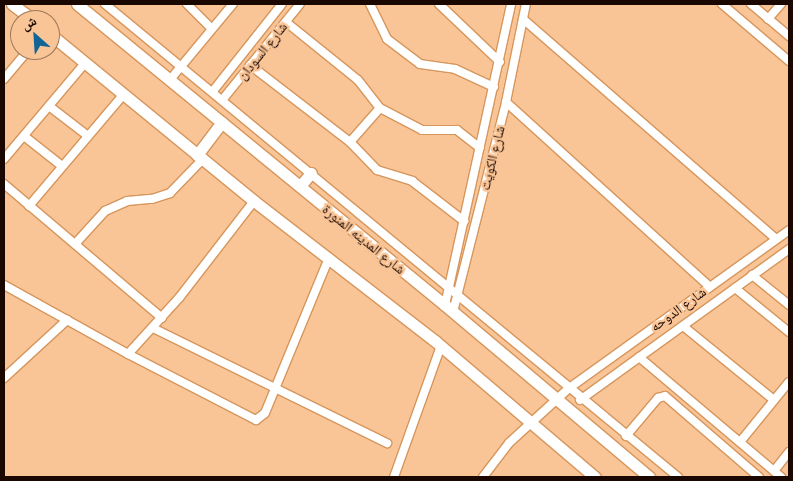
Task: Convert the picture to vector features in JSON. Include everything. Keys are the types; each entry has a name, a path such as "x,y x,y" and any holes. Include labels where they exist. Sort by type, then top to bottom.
{"main road":[{"name":"شارع المدينه المنورة","path":"77,4 449,308 649,477"},
{"path":"60,42 254,201 441,346 595,477"},
{"path":"200,157 222,122"},
{"path":"300,186 311,173"}],"street":[{"path":"105,4 458,294 580,400 678,477"},
{"path":"187,4 212,29"},
{"path":"170,80 233,4"},
{"name":"شارع السودان","path":"213,91 282,4"},
{"name":"شارع السودان","path":"223,99 300,4"},
{"path":"370,4 387,39 420,64 455,69 494,88"},
{"path":"439,4 500,62"},
{"name":"شارع الكويت","path":"449,308 449,287 502,53 511,4"},
{"name":"شارع الكويت","path":"449,308 458,294 506,102 526,4"},
{"path":"722,4 789,62"},
{"path":"751,4 761,7 768,19 789,36"},
{"path":"768,19 781,4"},
{"path":"523,19 776,240"},
{"path":"286,22 358,80 380,108 422,130 457,130 480,148"},
{"path":"502,53 516,56"},
{"path":"4,79 20,60"},
{"path":"4,159 85,63"},
{"path":"250,65 350,142 377,170 412,181 464,221"},
{"path":"29,206 123,95"},
{"path":"506,102 710,287"},
{"path":"49,106 88,136"},
{"path":"350,142 380,108"},
{"path":"24,136 62,166"},
{"path":"75,244 105,211 128,201 152,199 170,192 200,157"},
{"path":"4,184 162,318"},
{"path":"128,354 162,318 254,201"},
{"name":"شارع الدوحه","path":"483,477 509,443 568,389 789,230"},
{"name":"شارع الدوحه","path":"580,400 789,249"},
{"path":"4,285 128,354 256,420 263,417 328,258"},
{"path":"748,260 755,273 789,305"},
{"path":"735,288 789,332"},
{"path":"4,378 68,320"},
{"path":"683,326 774,400"},
{"path":"153,328 387,443"},
{"path":"394,477 441,346"},
{"path":"640,357 781,477"},
{"path":"740,442 789,382"},
{"path":"626,436 658,398 665,396 759,477"},
{"path":"774,471 789,452"},
{"path":"745,477 751,470"}]}
